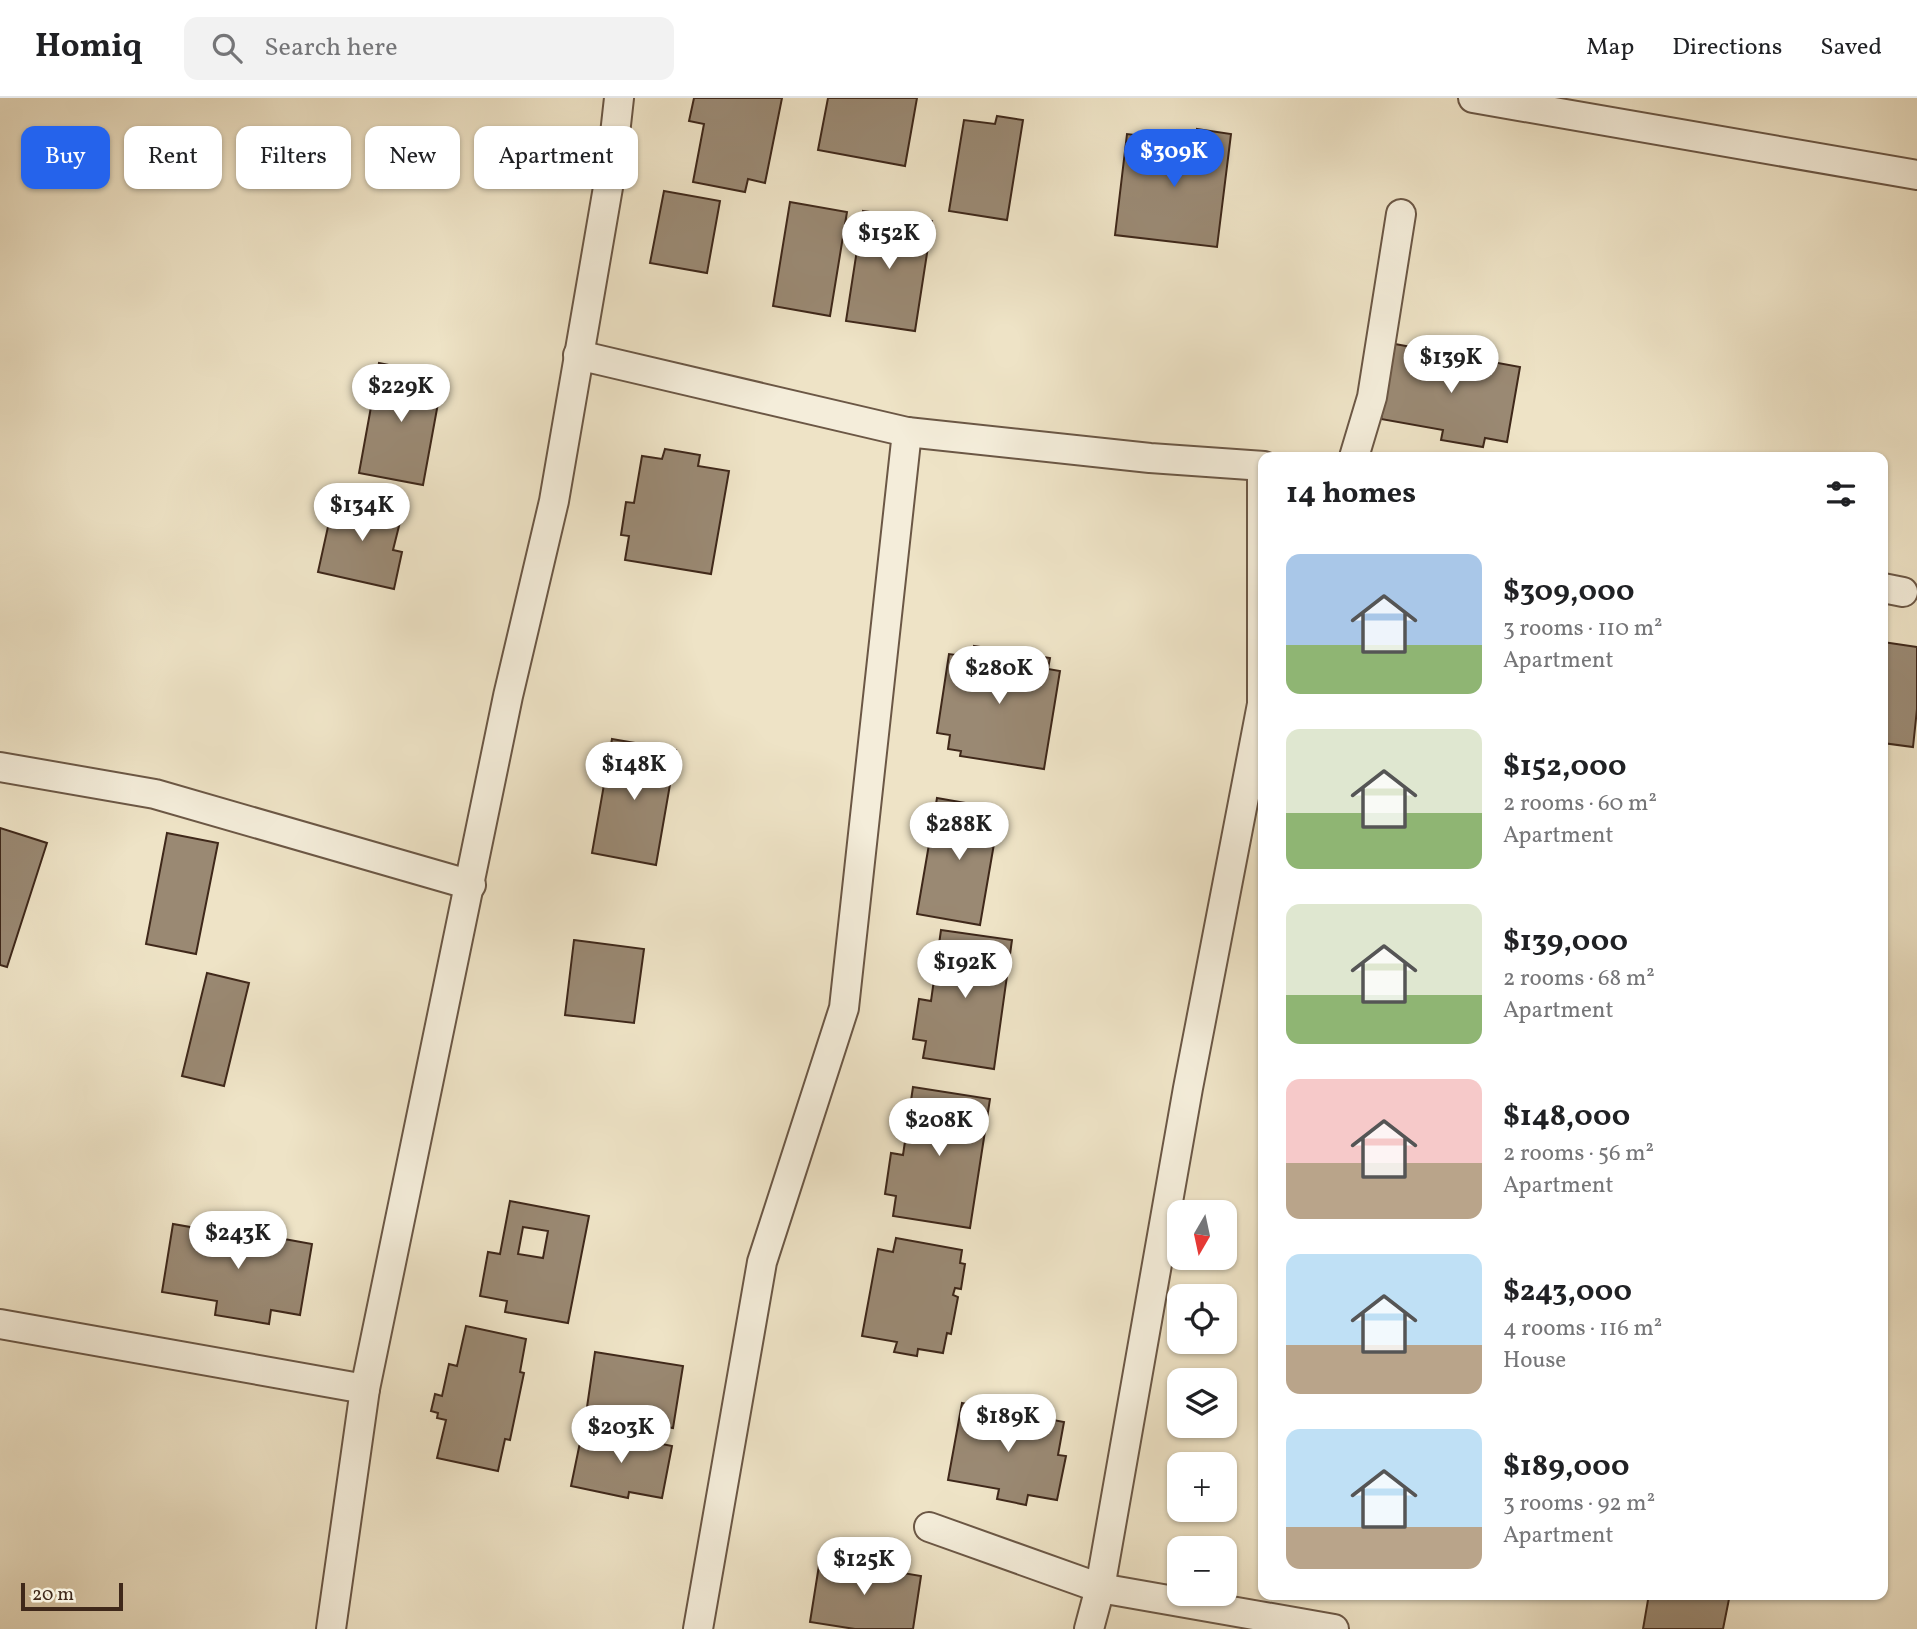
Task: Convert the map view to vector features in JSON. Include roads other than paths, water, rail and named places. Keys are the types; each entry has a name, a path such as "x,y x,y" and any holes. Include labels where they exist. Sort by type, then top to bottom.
{"street":[{"path":"331,1629 365,1389 508,696 554,501 611,170 619,98"},
{"path":"1473,98 1917,175"},
{"path":"1356,452 1372,397 1401,214"},
{"path":"578,355 907,432 1150,458 1258,466"},
{"path":"698,1629 762,1262 844,1008 907,432"},
{"path":"1089,1629 1100,1588 1188,1088 1258,725"},
{"path":"0,767 155,794 471,885"},
{"path":"0,1324 365,1389"},
{"path":"929,1527 1100,1588 1334,1629"}]}
